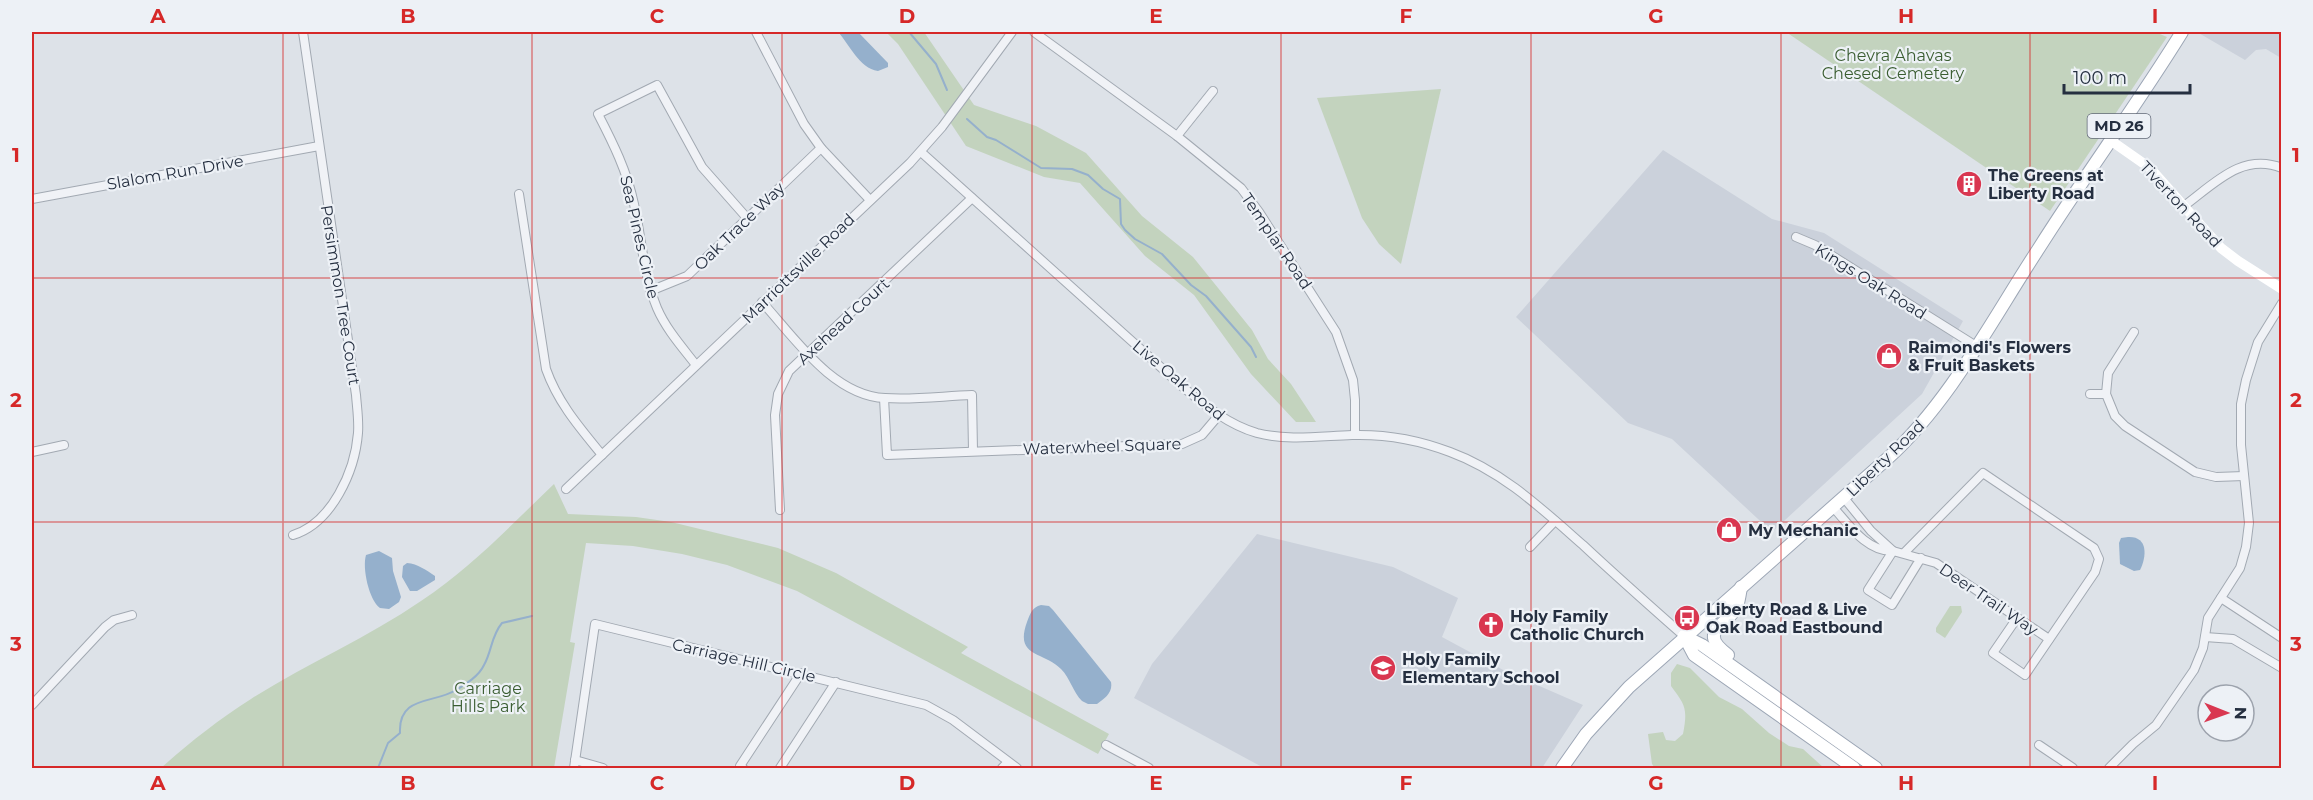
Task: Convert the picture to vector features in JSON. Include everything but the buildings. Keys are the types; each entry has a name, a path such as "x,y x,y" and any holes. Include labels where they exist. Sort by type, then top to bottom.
{"main road":[{"name":"Liberty Road","path":"1562,768 1609,707 1684,636 1899,449 1919,427 1941,399 2182,32"},
{"path":"1736,668 1735,660 1717,647 1715,637 1718,626 1737,608 1741,587"},
{"path":"1684,636 1736,668 1876,768"},
{"path":"1684,636 1694,655 1854,768"}],"street":[{"name":"Persimmon Tree Court","path":"293,534 316,524 339,492 353,460 358,432 356,395 303,32"},
{"path":"756,32 804,124 820,148 870,200"},
{"name":"Marriottsville Road","path":"566,489 921,152 1012,32"},
{"name":"Templar Road","path":"1034,32 1177,136 1241,188 1259,212 1336,332 1353,380 1354,435"},
{"name":"Sea Pines Circle","path":"696,365 670,332 650,291 629,182 619,153 598,114 657,85 702,167 747,218"},
{"path":"1177,136 1213,91"},
{"name":"Tiverton Road","path":"2110,140 2136,156 2150,168 2221,248 2282,289"},
{"name":"Slalom Run Drive","path":"32,199 319,146"},
{"name":"Oak Trace Way","path":"650,291 687,276 820,148"},
{"name":"Live Oak Road","path":"921,152 1184,388 1219,415 1248,430 1271,436 1354,435 1399,438 1434,446 1465,458 1514,487 1555,520 1684,636"},
{"path":"2184,206 2235,169 2248,164 2270,164 2282,168"},
{"path":"519,194 546,369 551,384 567,412 602,454"},
{"name":"Axehead Court","path":"780,510 775,416 778,394 789,371 972,198"},
{"name":"Kings Oak Road","path":"1796,237 1815,245 1976,346"},
{"path":"762,302 809,354 832,376 853,391 884,398 972,394 974,451"},
{"path":"2109,768 2156,725 2200,660 2208,618 2240,568 2249,523 2240,423 2246,380 2258,342 2282,303"},
{"path":"2134,332 2108,373 2106,393 2115,416 2125,426 2183,466 2204,475 2244,476"},
{"path":"2090,394 2106,393"},
{"name":"Waterwheel Square","path":"884,398 887,455 1182,444 1203,435 1219,415"},
{"path":"32,452 64,445"},
{"path":"1904,553 1983,473 2094,548 2098,554 2096,572 2025,675 1993,653 2017,618"},
{"path":"1844,498 1871,531 1893,551 1868,590 1892,605 1921,558"},
{"name":"Deer Trail Way","path":"1833,507 1873,547 1881,551 1904,553 1942,566 2049,639"},
{"path":"1530,547 1555,520"},
{"path":"2221,598 2282,638"},
{"path":"32,705 105,627 114,620 132,615"},
{"name":"Carriage Hill Circle","path":"575,764 595,624 926,705 952,720 1017,768"},
{"path":"2205,637 2233,639 2282,668"},
{"path":"743,768 740,766 801,674"},
{"path":"780,768 836,682"},
{"path":"1106,745 1149,768"},
{"path":"2039,745 2073,768"},
{"path":"1002,768 1008,762"},
{"path":"575,764 603,768"}],"shaded area":[{"path":"2197,32 2281,32 2281,58 2266,49 2256,50 2245,60"},
{"path":"1663,150 1772,219 1824,233 1963,321 1922,394 1772,532 1672,439 1628,423 1516,317"},
{"path":"1257,534 1393,567 1458,598 1442,637 1505,671 1583,705 1542,768 1264,768 1134,698 1152,664"}],"green space":[{"path":"886,32 924,32 974,105 1036,126 1086,153 1142,216 1193,257 1252,330 1268,359 1291,384 1316,422 1296,422 1251,374 1194,295 1145,256 1080,183 1044,177 966,146 898,44"},
{"name":"Chevra Ahavas Chesed Cemetery","path":"1786,32 2155,32 2167,37 2050,211"},
{"path":"1441,89 1401,264 1379,244 1362,218 1317,98"},
{"name":"Carriage Hills Park","path":"554,484 568,514 636,517 671,522 778,548 836,573 968,647 961,653 1109,734 1098,754 797,591 727,565 682,554 633,546 586,543 570,642 575,643 554,768 161,768 204,732 251,699 379,627 457,575"},
{"path":"1950,606 1961,606 1962,612 1945,638 1936,632 1936,628"},
{"path":"1677,664 1690,668 1719,697 1742,709 1769,733 1789,746 1803,749 1824,768 1655,768 1652,764 1648,734 1663,732 1666,740 1675,741 1683,734 1684,707 1671,686 1671,673"}],"water":[{"path":"838,32 858,32 888,63 888,67 878,71 865,65"},
{"path":"2121,538 2139,540 2144,548 2144,559 2140,570 2134,571 2120,564 2119,543"},
{"path":"379,551 392,558 393,571 401,597 399,602 389,609 380,608 376,604 366,575 366,555"},
{"path":"407,563 435,576 435,580 417,591 410,591 402,577 403,566"},
{"path":"1041,605 1049,606 1053,610 1111,682 1110,692 1097,704 1082,701 1061,669 1033,652 1024,642 1030,614 1033,609"}],"waterway":[{"path":"909,32 936,64 947,90"},
{"path":"967,119 987,137 996,140 1041,168 1072,169 1088,175 1103,189 1120,199 1121,224 1125,230 1135,239 1162,254 1191,285 1206,296 1251,347 1256,357"},
{"path":"378,768 388,743 400,733 401,721 411,706 447,694 472,679 484,665 502,623 532,616"}],"place":[{"name":"The Greens at Liberty Road","path":"1969,184"},
{"name":"Raimondi's Flowers & Fruit Baskets","path":"1889,356"},
{"name":"My Mechanic","path":"1729,530"},
{"name":"Liberty Road & Live Oak Road Eastbound","path":"1687,618"},
{"name":"Holy Family Catholic Church","path":"1491,625"},
{"name":"Holy Family Elementary School","path":"1383,668"}]}
